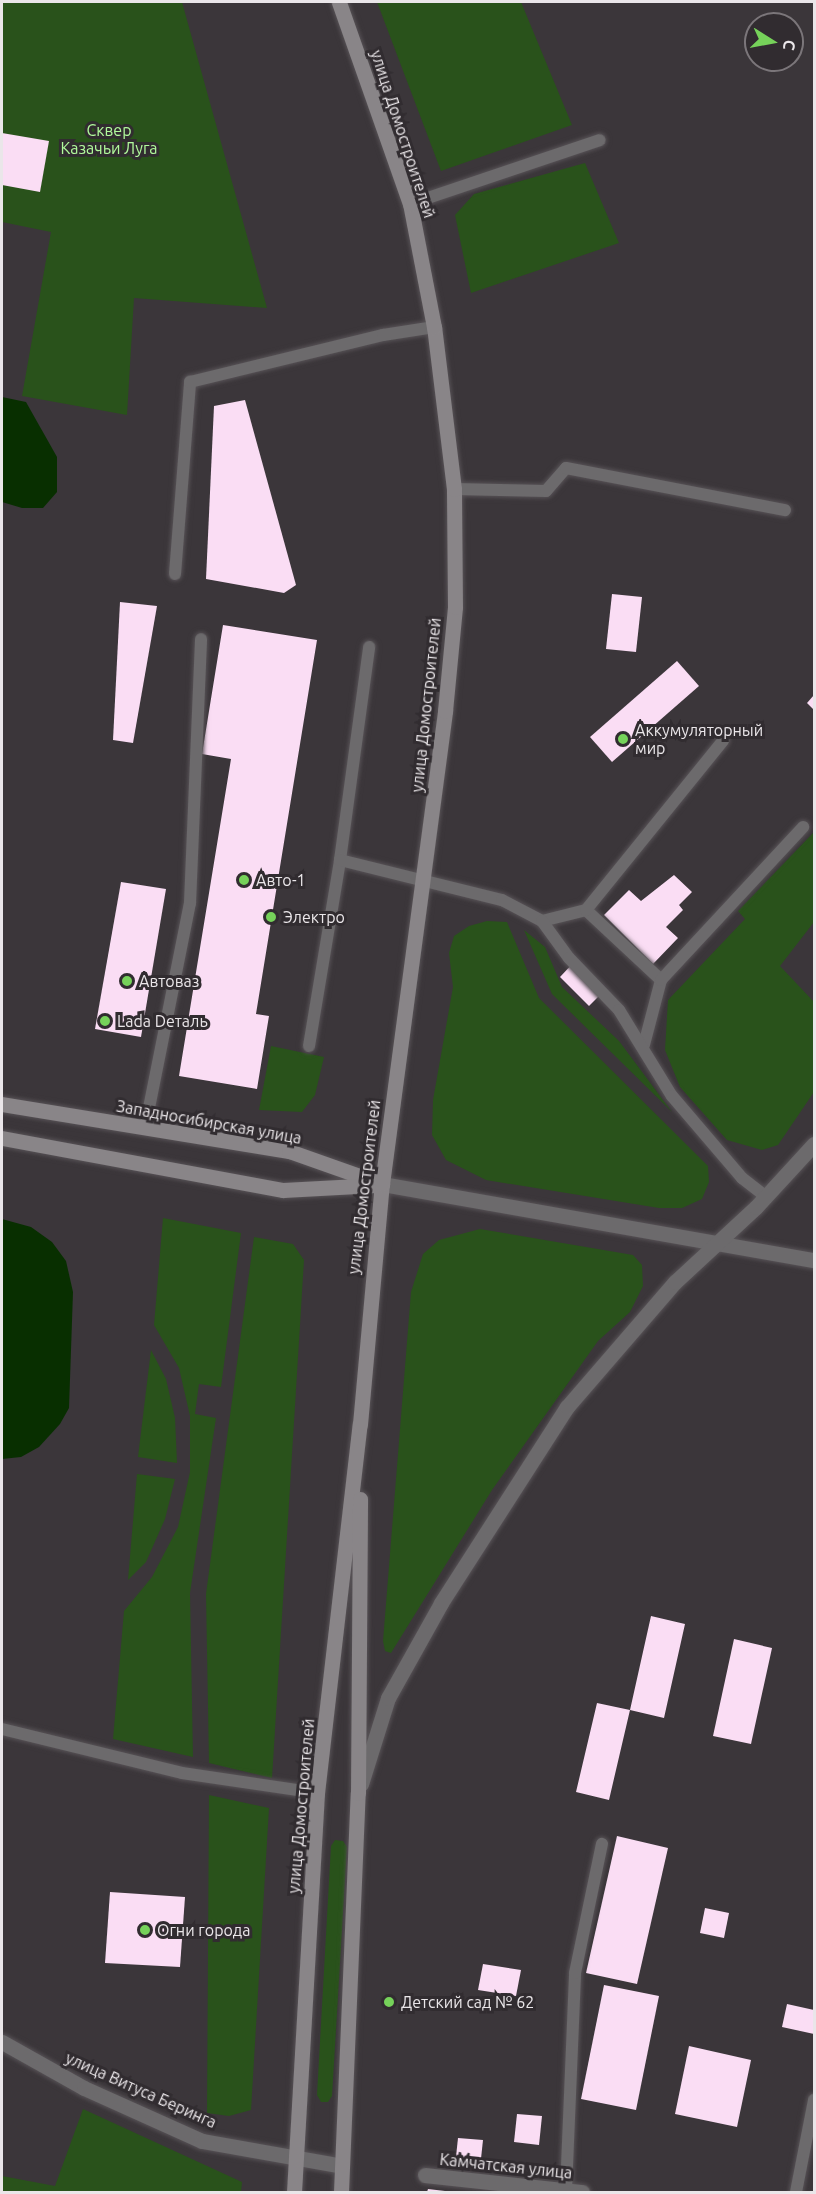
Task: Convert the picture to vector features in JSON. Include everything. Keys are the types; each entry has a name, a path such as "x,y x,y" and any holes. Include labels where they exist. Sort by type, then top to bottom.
{"main road":[{"name":"улица Домостроителей","path":"294,2193 317,1793 360,1424 382,1184 424,879 455,607 454,489 434,327 410,204 339,2"},
{"name":"Западносибирская улица","path":"2,1104 289,1151 382,1184"},
{"path":"2,1138 283,1190 382,1184"},
{"name":"улица Домостроителей","path":"340,2193 358,1793 360,1424"}],"street":[{"path":"358,1793 388,1698 441,1603 567,1407 675,1282 766,1197 814,1144"},
{"path":"382,1184 814,1260"},
{"name":"улица Витуса Беринга","path":"2,2042 84,2088 202,2141 295,2160 342,2166"},
{"name":"Камчатская улица","path":"425,2175 582,2193"}],"lane":[{"path":"410,204 600,140"},
{"path":"175,574 190,382 383,335 434,327"},
{"path":"454,489 546,490 566,468 785,510"},
{"path":"145,1128 190,903 201,639"},
{"path":"309,1046 340,860 369,647"},
{"path":"542,921 586,910 723,741"},
{"path":"644,1045 661,980 803,827"},
{"path":"340,860 502,900 542,921 569,958 620,1010 644,1045 672,1096 742,1178 766,1197"},
{"path":"586,910 661,980"},
{"path":"2,1730 182,1773 317,1793"},
{"path":"566,2190 575,1973 602,1844"},
{"path":"796,2193 814,2100"}],"green space":[{"name":"Сквер Казачьи Луга","path":"2,2 182,2 267,308 134,298 127,415 22,396 51,232 2,222"},
{"path":"377,2 521,2 572,125 441,171"},
{"path":"585,163 619,243 471,293 455,215 474,194"},
{"path":"813,833 814,922 780,966 814,1002 814,1092 778,1145 762,1150 727,1140 680,1087 665,1050 668,1000 745,919 738,911"},
{"path":"487,921 507,922 539,998 708,1166 709,1182 702,1199 682,1208 659,1208 486,1180 446,1160 432,1135 433,1100 453,987 449,953 454,936 469,926"},
{"path":"524,930 545,947 562,987 619,1041 672,1112 552,994"},
{"path":"271,1046 324,1057 315,1095 302,1112 259,1110"},
{"path":"163,1218 241,1233 221,1387 199,1384 195,1414 216,1418 190,1593 193,1757 113,1739 124,1611 152,1577 178,1527 190,1472 190,1416 179,1368 154,1325"},
{"path":"480,1229 633,1255 642,1265 643,1286 630,1312 598,1341 492,1490 391,1653 385,1651 383,1641 411,1292 423,1254 439,1240"},
{"path":"254,1237 293,1244 304,1260 272,1778 209,1763 206,1594"},
{"path":"151,1350 166,1379 175,1418 177,1463 138,1457"},
{"path":"137,1474 175,1479 165,1519 146,1562 128,1580"},
{"path":"209,1795 269,1808 251,2110 229,2116 207,2113"},
{"path":"335,1840 343,1841 347,1847 332,2096 328,2102 321,2102 317,2095 331,1846"},
{"path":"83,2109 242,2182 241,2192 2,2192 2,2176 55,2186"}],"shaded area":[{"path":"2,397 26,402 57,457 57,492 43,508 22,508 2,502"},
{"path":"2,1219 31,1227 52,1242 66,1261 73,1292 69,1408 60,1424 39,1447 21,1457 2,1459"}],"building":[{"path":"2,133 49,141 40,192 2,185"},
{"path":"245,400 296,585 284,593 206,579 214,406"},
{"path":"612,594 642,597 636,652 606,649"},
{"path":"120,602 157,606 133,743 113,740"},
{"path":"223,625 317,640 256,1014 269,1016 257,1089 179,1076 231,759 202,754"},
{"path":"677,661 699,686 612,762 590,737"},
{"path":"814,695 814,710 807,703"},
{"path":"674,875 692,892 679,905 683,910 666,927 678,938 653,964 604,915 629,890 641,901"},
{"name":"Автоваз","path":"121,882 166,889 141,1037 95,1029"},
{"path":"576,960 605,990 589,1006 560,977"},
{"path":"651,1616 685,1624 664,1718 630,1710"},
{"path":"734,1639 772,1648 751,1744 713,1736"},
{"path":"597,1703 630,1710 609,1800 576,1792"},
{"path":"617,1836 668,1848 637,1984 586,1973"},
{"name":"Огни города","path":"110,1892 185,1897 180,1967 105,1963"},
{"path":"705,1908 729,1913 724,1938 700,1933"},
{"path":"483,1964 521,1970 516,1996 478,1990"},
{"path":"604,1985 659,1996 636,2110 581,2099"},
{"path":"787,2004 814,2010 814,2034 782,2027"},
{"path":"689,2046 751,2060 737,2127 675,2114"},
{"path":"517,2114 542,2116 539,2145 514,2142"},
{"path":"458,2138 483,2140 480,2168 455,2166"},
{"path":"428,2189 445,2191 445,2192 427,2192"}],"place":[{"name":"Аккумуляторный мир","path":"623,739"},
{"name":"Авто-1","path":"244,880"},
{"name":"Электро","path":"271,917"},
{"name":"Автоваз","path":"127,981"},
{"name":"Lada Dеталь","path":"105,1021"},
{"name":"Огни города","path":"145,1930"},
{"name":"Детский сад № 62","path":"389,2002"}]}
